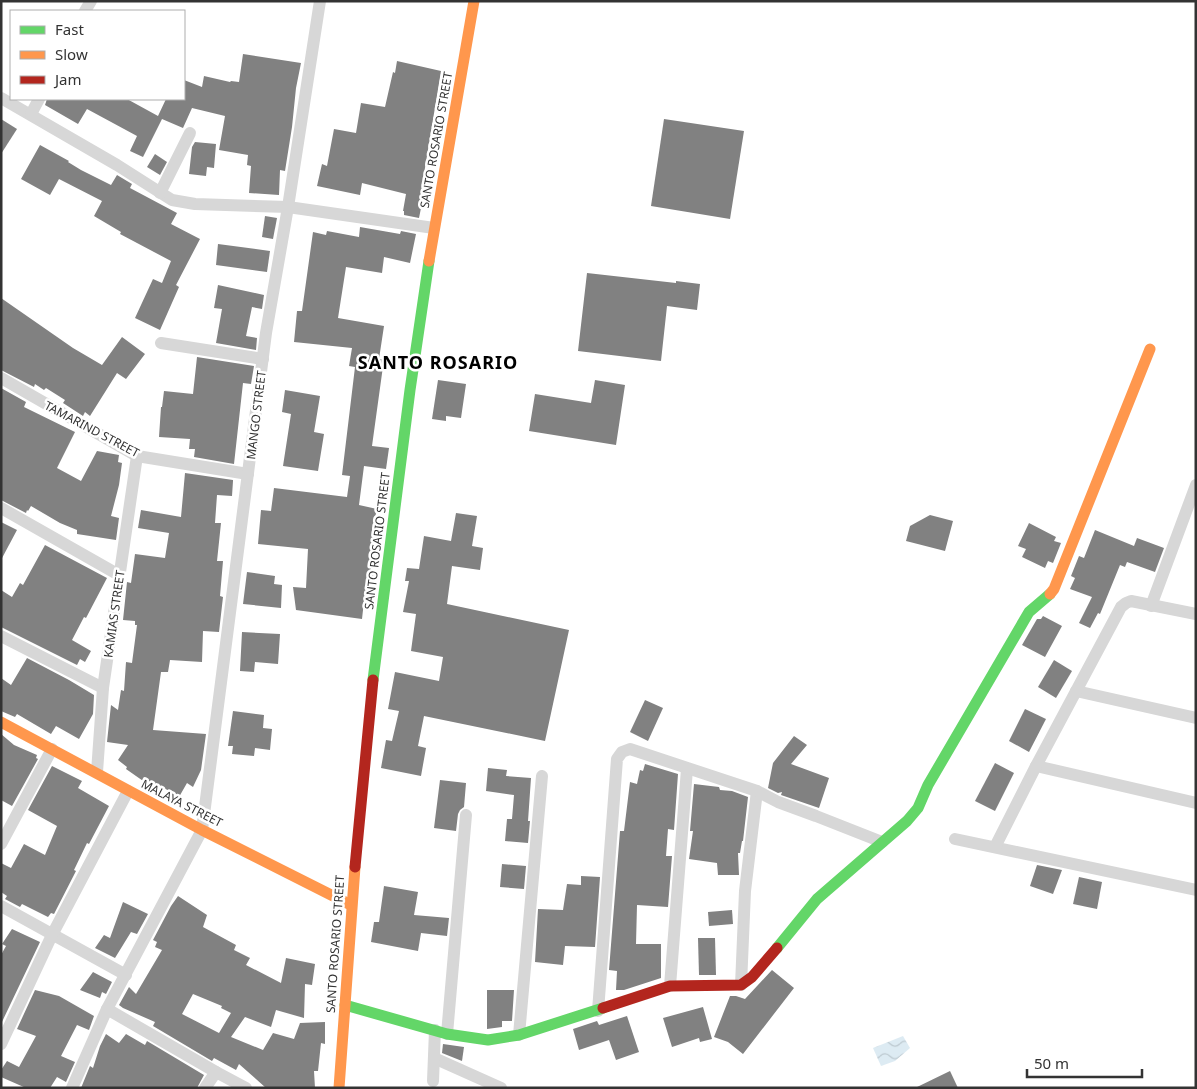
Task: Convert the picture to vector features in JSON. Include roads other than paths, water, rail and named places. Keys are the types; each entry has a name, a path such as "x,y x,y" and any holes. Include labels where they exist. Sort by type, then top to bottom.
{"street":[{"name":"MANGO STREET","path":"202,830 262,359 320,1"},
{"name":"SANTO ROSARIO STREET","path":"339,1088 351,905 369,717 387,566 434,228 474,1"},
{"path":"1,98 31,114 172,200 195,204 288,207 434,228"},
{"path":"31,114 38,100"},
{"path":"160,193 190,133"},
{"path":"161,343 262,359"},
{"path":"345,1005 441,1032 488,1040 518,1036 670,986 741,985 752,977 817,899 907,821 918,808 932,777 1028,612 1048,597 1054,589 1150,349"},
{"name":"TAMARIND STREET","path":"1,378 137,456 248,474"},
{"name":"KAMIAS STREET","path":"97,772 104,688 137,456"},
{"path":"1151,606 1196,485"},
{"path":"1,508 119,575"},
{"path":"996,847 1036,766 1121,607 1131,601 1196,614"},
{"path":"1,636 104,688"},
{"path":"1076,691 1196,718"},
{"name":"MALAYA STREET","path":"1,722 202,830 351,905"},
{"path":"598,1011 617,760 622,752 630,749 757,791 778,802 882,842"},
{"path":"1,844 52,750"},
{"path":"1036,766 1196,803"},
{"path":"670,986 687,769"},
{"path":"518,1036 542,776"},
{"path":"1,1044 52,935 128,791"},
{"path":"741,985 745,891 757,791"},
{"path":"433,1081 434,1058 441,1032 466,815"},
{"path":"72,1088 107,1009 202,830"},
{"path":"955,839 1196,890"},
{"path":"1,906 126,975"},
{"path":"107,1009 246,1088"},
{"path":"434,1058 501,1088"},
{"path":"205,1088 216,1072"}],"water":[{"path":"903,1036 910,1048 895,1061 881,1066 873,1048"}],"district":[{"name":"SANTO ROSARIO","path":"438,362"}]}
